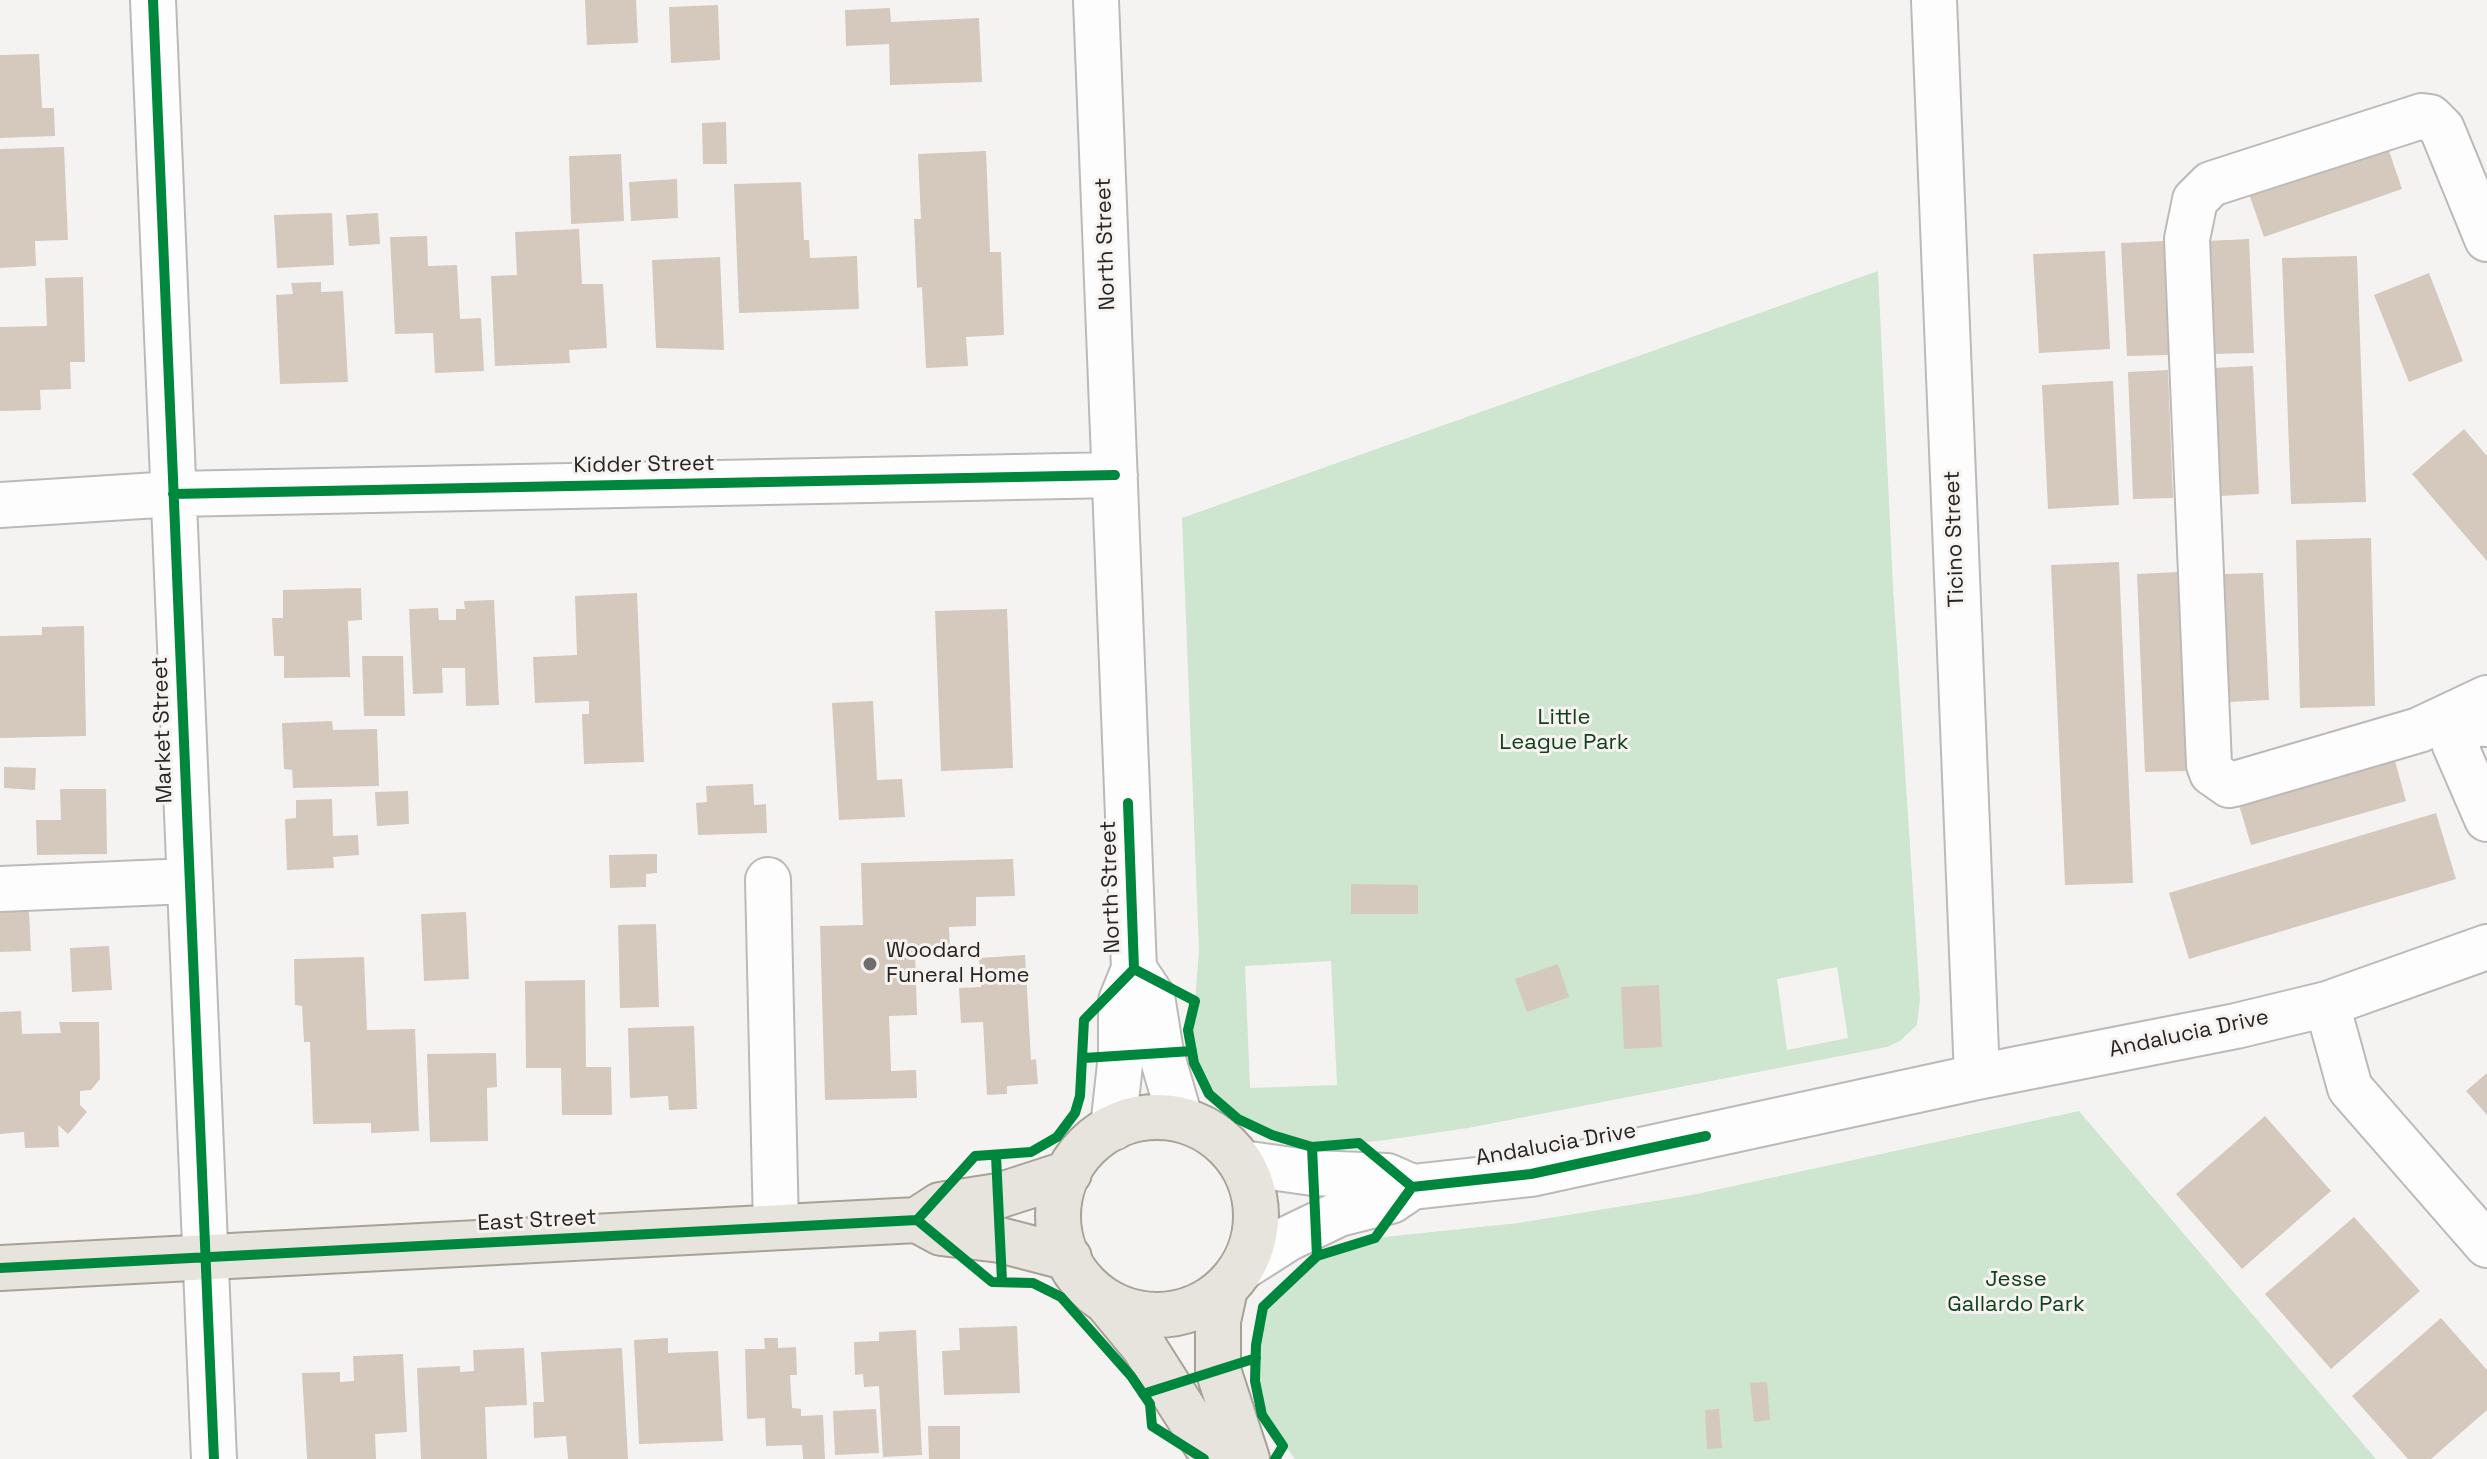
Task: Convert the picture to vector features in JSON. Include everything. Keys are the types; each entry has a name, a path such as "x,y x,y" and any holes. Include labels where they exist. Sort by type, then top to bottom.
{"main road":[{"path":"1219,1459 1210,1451 1144,1347 1106,1301 1085,1283 1059,1239 1056,1218 1059,1194 1069,1173 1089,1147 1113,1128 1134,1118 1156,1114 1180,1118 1203,1128 1242,1163 1253,1189 1257,1214 1255,1239 1235,1277 1218,1321 1218,1370 1247,1459"},
{"name":"East Street","path":"0,1268 205,1260 917,1220 940,1205 998,1196 1069,1173"},
{"name":"East Street","path":"917,1220 941,1233 1000,1240 1069,1258"},
{"path":"1106,1301 1131,1312 1177,1312 1235,1277"}],"street":[{"name":"Market Street","path":"153,0 214,1459"},
{"name":"North Street","path":"1096,0 1134,969 1121,1001 1121,1055 1113,1128"},
{"name":"Ticino Street","path":"1934,0 1977,1077"},
{"path":"2478,714 2229,785 2212,773 2209,765 2187,239 2195,200 2211,184 2422,116 2430,117 2442,129 2487,239"},
{"name":"Kidder Street","path":"0,505 173,494 1115,475"},
{"path":"2478,714 2454,743 2487,819"},
{"path":"768,880 776,1227"},
{"path":"0,889 189,881"},
{"name":"Andalucia Drive","path":"1235,1277 1289,1238 1339,1214 1391,1201 1412,1187 1531,1174 2327,1004 2487,947"},
{"name":"North Street","path":"1134,969 1152,996 1161,1053 1180,1118"},
{"path":"2327,1004 2350,1088 2487,1245"},
{"name":"Andalucia Drive","path":"1242,1163 1313,1173 1387,1176 1412,1187"}],"green space":[{"name":"Little League Park","path":"1878,271 1893,586 1920,999 1917,1025 1900,1041 1887,1047 1468,1128 1379,1141 1312,1147 1272,1135 1238,1119 1209,1094 1194,1063 1188,1030 1195,1001 1199,951 1182,518","holes":["1331,961 1337,1085 1250,1088 1245,966","1837,967 1848,1038 1787,1050 1777,979"]},
{"name":"Jesse Gallardo Park","path":"2079,1111 2376,1459 1295,1459 1262,1415 1255,1381 1256,1345 1263,1307 1317,1256 1375,1238 1518,1223 1692,1195"}],"building":[{"path":"585,0 636,0 638,43 587,45"},
{"path":"718,5 720,60 671,63 669,7"},
{"path":"890,8 891,22 979,18 982,82 890,85 889,44 846,46 845,10"},
{"path":"39,54 42,108 54,108 55,136 0,138 0,55"},
{"path":"726,122 727,164 703,164 702,123"},
{"path":"2387,145 2402,189 2264,237 2249,194"},
{"path":"64,147 68,240 35,241 36,266 0,268 0,149"},
{"path":"986,151 990,252 1001,252 1004,335 966,337 968,366 926,368 922,287 917,288 914,219 921,219 918,154"},
{"path":"621,154 624,221 571,224 569,156"},
{"path":"677,179 678,218 631,221 629,182"},
{"path":"801,182 804,240 809,240 810,258 857,256 859,309 739,313 734,184"},
{"path":"332,213 334,265 277,268 274,215"},
{"path":"378,213 380,244 349,246 346,215"},
{"path":"579,229 582,284 603,284 607,348 569,350 570,363 495,366 491,276 517,275 515,232"},
{"path":"427,236 428,266 457,265 460,319 481,318 484,371 435,373 433,333 395,334 390,237"},
{"path":"2249,239 2254,353 2212,354 2207,241"},
{"path":"2164,241 2169,355 2127,356 2121,243"},
{"path":"2105,251 2110,349 2039,353 2033,254"},
{"path":"2357,256 2366,502 2291,504 2282,258"},
{"path":"720,257 724,350 656,348 652,260"},
{"path":"2429,273 2463,361 2409,382 2374,295"},
{"path":"83,277 85,362 70,362 71,389 40,390 41,410 0,411 0,327 47,326 45,278"},
{"path":"321,282 321,292 343,291 348,382 280,384 276,295 293,294 291,283"},
{"path":"2253,366 2259,494 2218,496 2213,368"},
{"path":"2168,370 2173,498 2133,499 2128,372"},
{"path":"2113,381 2119,505 2048,509 2042,385"},
{"path":"2464,429 2487,456 2487,561 2412,474"},
{"path":"2371,538 2375,706 2300,708 2296,540"},
{"path":"2119,562 2133,883 2065,885 2051,565"},
{"path":"2178,572 2186,771 2145,772 2137,574"},
{"path":"2263,573 2269,700 2229,702 2223,574"},
{"path":"361,588 362,620 348,621 350,677 284,678 284,656 274,656 272,618 283,618 283,590"},
{"path":"637,593 644,762 584,764 582,714 589,714 589,701 535,703 533,657 577,655 575,596"},
{"path":"494,600 499,705 466,706 465,668 442,668 443,693 413,694 409,609 438,608 439,620 456,620 456,609 465,609 464,601"},
{"path":"1007,609 1013,768 941,771 935,611"},
{"path":"84,626 86,736 0,738 0,636 42,635 42,627"},
{"path":"362,656 403,656 405,716 364,716"},
{"path":"873,701 877,780 902,779 905,817 839,820 832,703"},
{"path":"332,721 333,730 377,729 379,786 293,788 292,770 284,769 282,723"},
{"path":"2395,761 2406,801 2251,845 2239,805"},
{"path":"4,767 36,768 35,790 4,788"},
{"path":"753,784 754,805 766,804 767,833 698,835 696,803 707,802 706,786"},
{"path":"60,789 106,789 107,854 37,855 36,820 61,820"},
{"path":"408,791 409,824 377,826 375,792"},
{"path":"332,799 333,836 358,835 359,855 333,857 334,868 287,870 285,819 296,818 296,800"},
{"path":"2436,813 2456,879 2189,959 2169,893"},
{"path":"657,854 657,873 646,874 646,887 610,888 609,855"},
{"path":"1013,859 1015,896 976,897 976,926 949,927 950,949 915,949 917,1015 889,1016 891,1071 916,1070 917,1098 825,1100 820,926 863,925 861,863"},
{"path":"1351,884 1418,885 1418,914 1351,914"},
{"path":"29,911 31,951 0,952 0,912"},
{"path":"466,912 469,979 424,981 421,914"},
{"path":"656,924 659,1007 620,1008 618,925"},
{"path":"109,946 112,990 72,992 70,948"},
{"path":"1025,955 1031,1060 1036,1059 1038,1084 1007,1086 1007,1094 987,1095 983,1022 961,1023 959,988 981,987 979,958"},
{"path":"364,957 367,1030 415,1029 419,1131 371,1133 371,1123 313,1124 310,1042 304,1042 302,1006 295,1005 294,959"},
{"path":"1558,964 1569,997 1527,1012 1515,979"},
{"path":"585,980 586,1067 611,1067 612,1115 562,1115 561,1068 526,1068 525,981"},
{"path":"1659,985 1662,1047 1624,1049 1621,987"},
{"path":"21,1011 22,1034 61,1033 59,1022 99,1022 100,1079 91,1090 80,1091 80,1105 87,1112 68,1134 58,1125 59,1147 25,1148 24,1132 0,1134 0,1012"},
{"path":"694,1026 697,1109 669,1110 668,1096 630,1098 628,1028"},
{"path":"496,1053 497,1087 487,1088 488,1141 430,1142 427,1054"},
{"path":"2487,1073 2487,1115 2466,1091"},
{"path":"2265,1116 2331,1191 2242,1269 2176,1194"},
{"path":"2354,1217 2420,1291 2331,1369 2265,1294"},
{"path":"2441,1318 2487,1370 2487,1410 2431,1459 2408,1459 2352,1396"},
{"path":"1017,1326 1020,1393 944,1395 942,1351 960,1350 959,1328"},
{"path":"916,1330 922,1455 883,1457 879,1386 864,1387 863,1374 855,1375 854,1342 879,1341 879,1332"},
{"path":"668,1338 668,1353 718,1351 723,1441 639,1444 634,1340"},
{"path":"764,1338 778,1338 778,1348 796,1347 797,1375 790,1375 792,1408 801,1409 801,1416 823,1415 825,1459 803,1459 802,1445 766,1446 765,1418 747,1419 745,1349 765,1349"},
{"path":"524,1348 527,1405 485,1407 487,1459 421,1459 417,1368 460,1366 460,1372 474,1371 473,1350"},
{"path":"622,1348 628,1459 568,1459 566,1436 534,1438 533,1402 544,1402 541,1352"},
{"path":"403,1354 407,1432 375,1434 376,1459 307,1459 302,1373 340,1372 340,1382 354,1381 353,1356"},
{"path":"1767,1382 1770,1420 1754,1422 1750,1383"},
{"path":"876,1409 879,1453 835,1455 833,1411"},
{"path":"1719,1409 1722,1448 1707,1449 1705,1410"},
{"path":"928,1426 960,1426 960,1459 929,1459"}],"cycle path":[{"path":"153,0 214,1459"},
{"path":"173,494 1115,475"},
{"path":"1128,803 1134,969"},
{"path":"1134,969 1195,1001 1188,1030 1194,1063 1209,1094 1238,1119 1272,1135 1312,1147 1359,1143 1412,1187"},
{"path":"917,1220 975,1156 1031,1152 1057,1137 1075,1113 1080,1096 1084,1020 1134,969"},
{"path":"1084,1058 1192,1051"},
{"path":"1412,1187 1531,1174 1706,1136"},
{"path":"1312,1147 1317,1256"},
{"path":"996,1156 1002,1281"},
{"path":"1275,1459 1283,1446 1262,1415 1255,1381 1256,1345 1263,1307 1317,1256 1375,1238 1412,1187"},
{"path":"917,1220 992,1282 1033,1283 1061,1297 1131,1376 1150,1404 1152,1426 1204,1459"},
{"path":"0,1268 917,1220"},
{"path":"1143,1394 1256,1358"}],"place":[{"name":"Woodard Funeral Home","path":"870,964"}]}
